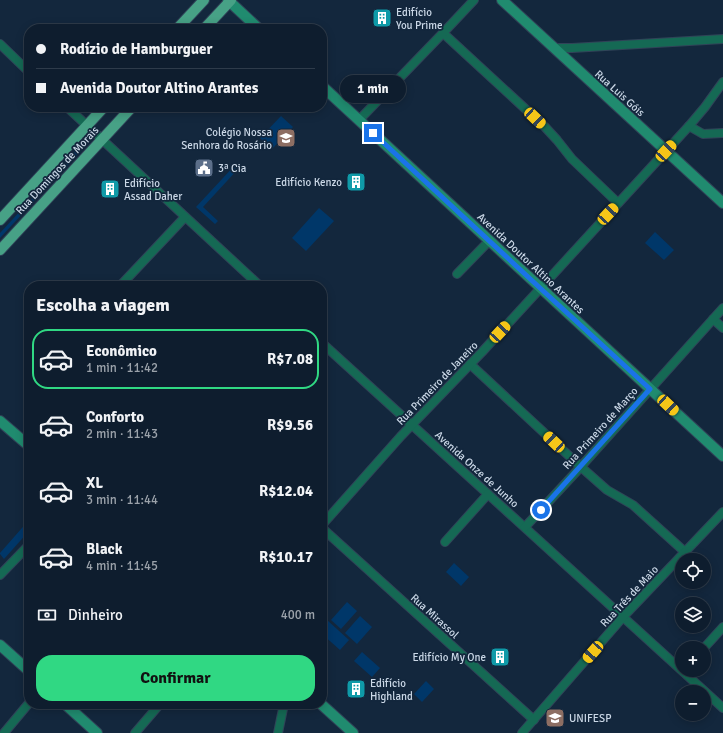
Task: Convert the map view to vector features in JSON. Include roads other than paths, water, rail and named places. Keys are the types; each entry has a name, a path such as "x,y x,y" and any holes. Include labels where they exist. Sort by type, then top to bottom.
{"main road":[{"path":"182,24 204,0"},
{"path":"208,24 229,1"},
{"name":"Rua Domingos de Morais","path":"0,220 99,112"},
{"name":"Rua Domingos de Morais","path":"0,250 127,112"}],"street":[{"path":"359,120 474,0"},
{"name":"Rua Luis Góis","path":"502,0 723,203"},
{"path":"229,1 254,24"},
{"path":"443,33 545,127 572,159 618,203"},
{"path":"554,48 723,39"},
{"path":"0,44 24,67"},
{"name":"Rua Primeiro de Janeiro","path":"327,519 412,425 690,126 706,107 723,82"},
{"name":"Avenida Doutor Altino Arantes","path":"327,91 723,456"},
{"path":"72,112 255,281"},
{"path":"690,126 703,134 723,133"},
{"path":"125,281 185,217"},
{"path":"457,274 489,241"},
{"name":"Rua Primeiro de Março","path":"525,527 581,467 723,308"},
{"path":"713,319 723,328"},
{"name":"Avenida Onze de Junho","path":"327,348 675,663"},
{"path":"470,364 607,490 633,505 685,552"},
{"path":"2,425 24,442"},
{"path":"445,542 488,494"},
{"name":"Rua Três de Maio","path":"522,733 623,616 723,512"},
{"name":"Rua Mirassol","path":"327,533 534,720"},
{"path":"0,575 24,550"},
{"path":"710,641 723,627"},
{"path":"0,645 24,667"},
{"name":"Avenida Onze de Junho","path":"690,677 723,708"},
{"path":"4,733 24,709"},
{"path":"71,709 97,733"},
{"path":"135,733 156,709"},
{"path":"278,733 283,709"},
{"path":"327,709 354,733"}],"place":[{"name":"Edifício You Prime","path":"382,18"},
{"name":"Colégio Nossa Senhora do Rosário","path":"286,138"},
{"name":"3ª Cia","path":"204,168"},
{"name":"Edifício Kenzo","path":"356,182"},
{"name":"Edifício Assad Daher","path":"110,189"},
{"name":"Edifício My One","path":"500,657"},
{"name":"Edifício Highland","path":"356,689"},
{"name":"UNIFESP","path":"555,718"}]}
